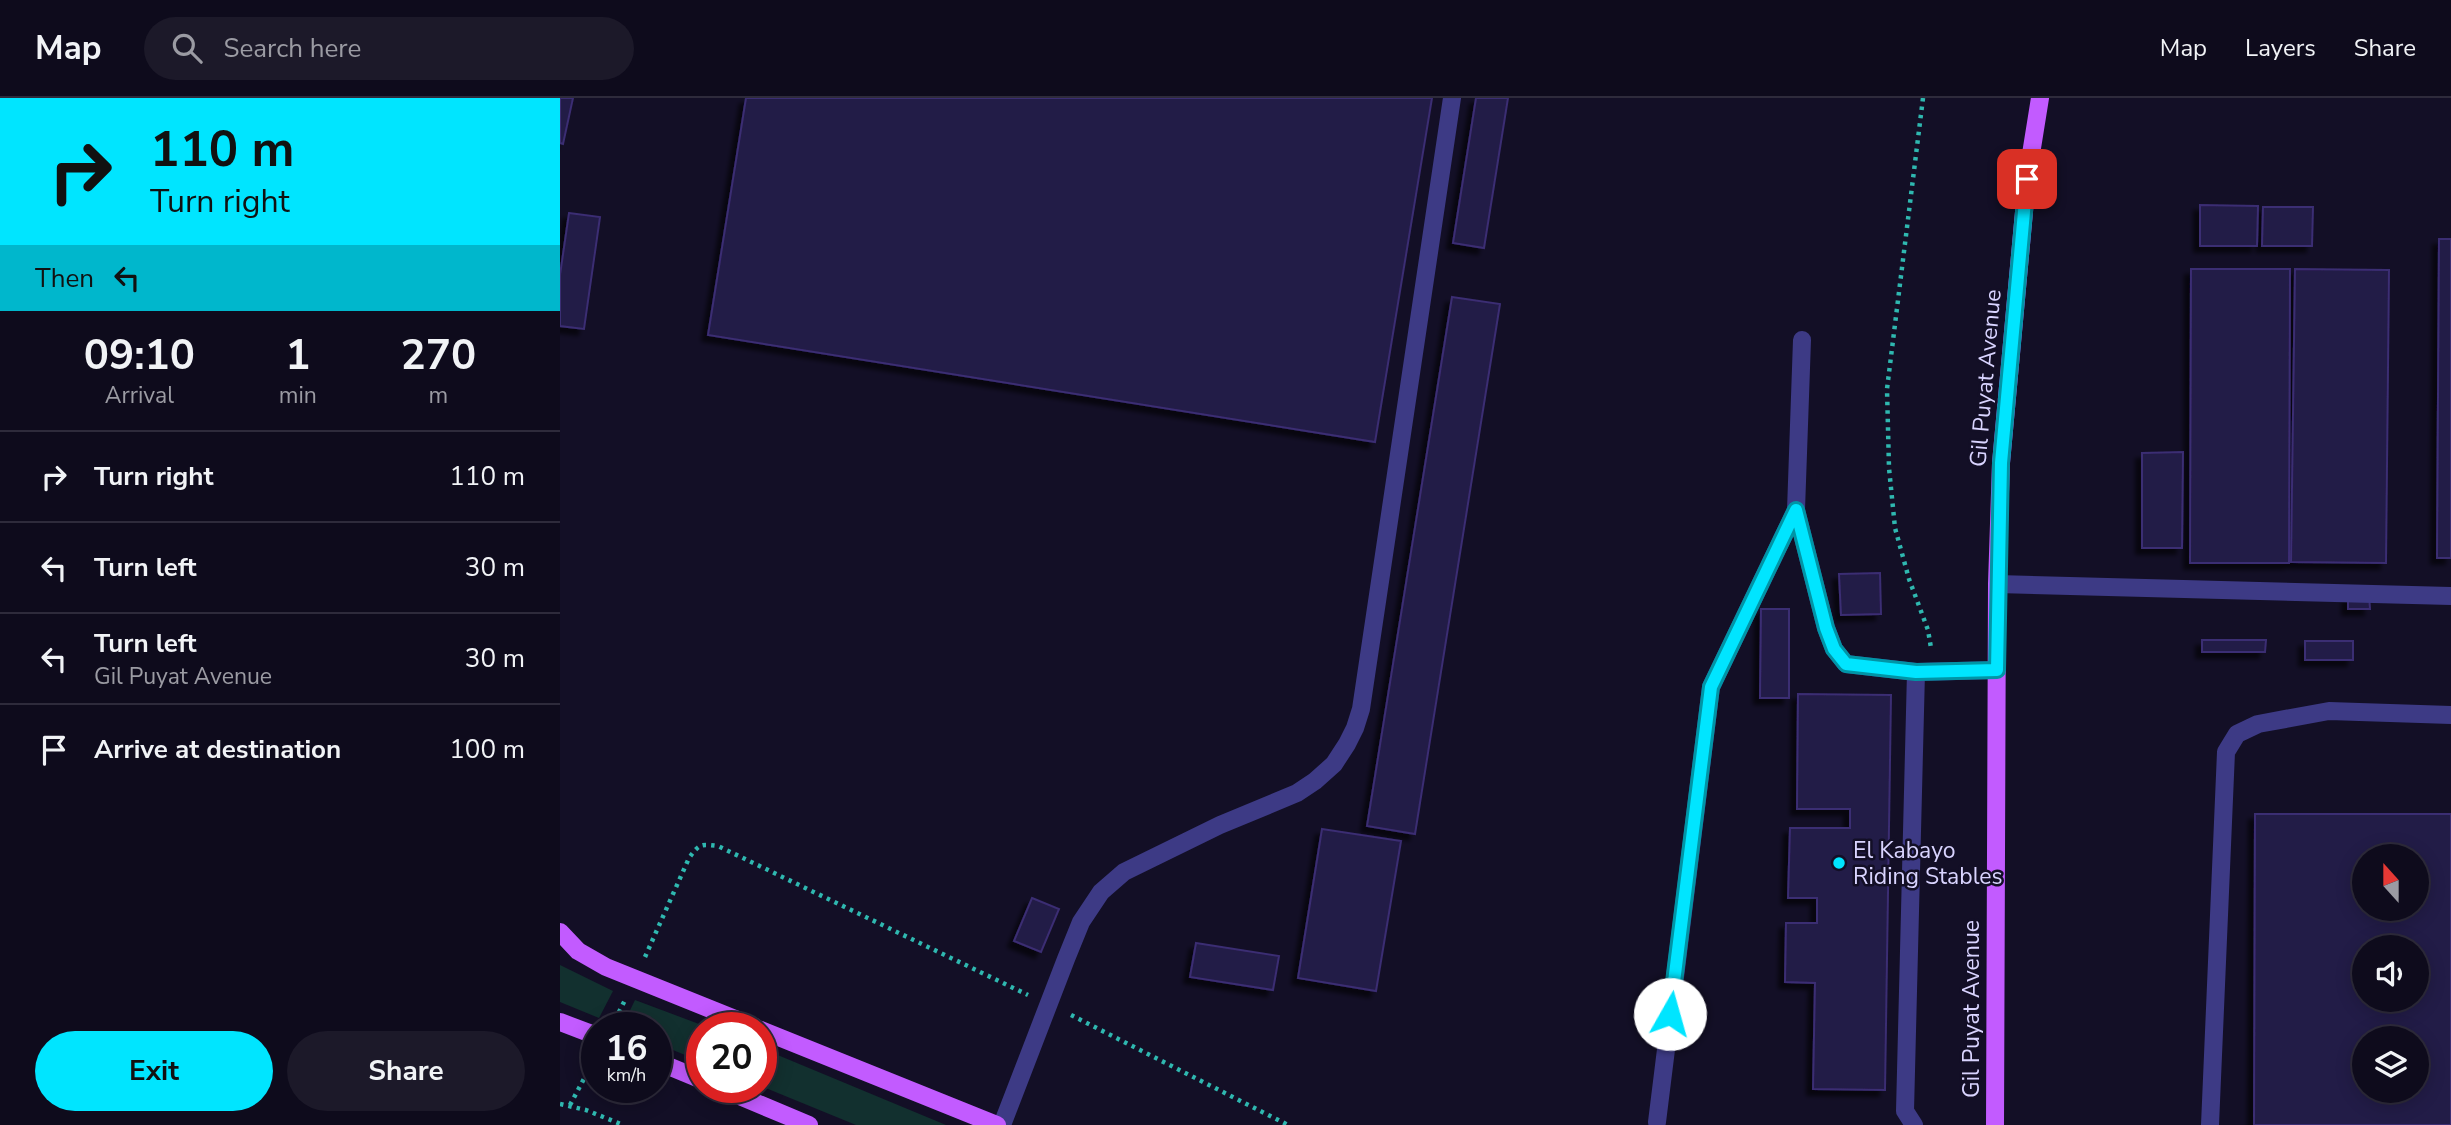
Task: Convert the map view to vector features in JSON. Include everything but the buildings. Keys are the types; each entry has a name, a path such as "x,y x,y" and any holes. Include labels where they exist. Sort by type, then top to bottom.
{"main road":[{"name":"Gil Puyat Avenue","path":"1995,1125 1997,584 2001,463 2027,179 2040,98"},
{"path":"560,933 578,951 606,967 718,1012"},
{"path":"560,1022 581,1030"},
{"path":"777,1036 1000,1125"},
{"path":"757,1103 810,1125"}],"lane":[{"path":"1000,1125 1082,922 1101,892 1124,872 1297,793 1334,764 1355,728 1361,709 1452,98"},
{"path":"1802,340 1796,510 1826,628 1834,649 1846,664 1925,671 1997,670"},
{"path":"1657,1122 1711,687 1796,510"},
{"path":"1997,584 2451,596"},
{"path":"1914,1125 1905,1111 1925,671"},
{"path":"2210,1125 2226,752 2237,734 2258,724 2329,711 2451,715"}],"path":[{"path":"1923,98 1887,389 1889,468 1895,528 1909,579 1928,630 1925,671"},
{"path":"652,942 697,846 718,846 1012,989 1049,1004 1288,1125"},
{"path":"570,1105 581,1085"},
{"path":"560,1104 586,1110 623,1125"}],"green space":[{"path":"560,965 613,991 602,1012 584,1012 560,1002"},
{"path":"635,1000 667,1012 629,1012"},
{"path":"672,1014 686,1019 686,1055 672,1050"},
{"path":"777,1055 946,1125 856,1125 777,1093"}],"place":[{"name":"El Kabayo Riding Stables","path":"1839,863"}],"route":[{"path":"1670,1014 1711,687 1796,510 1826,628 1834,649 1846,664 1916,672 1997,670 2001,463 2027,179"}]}
